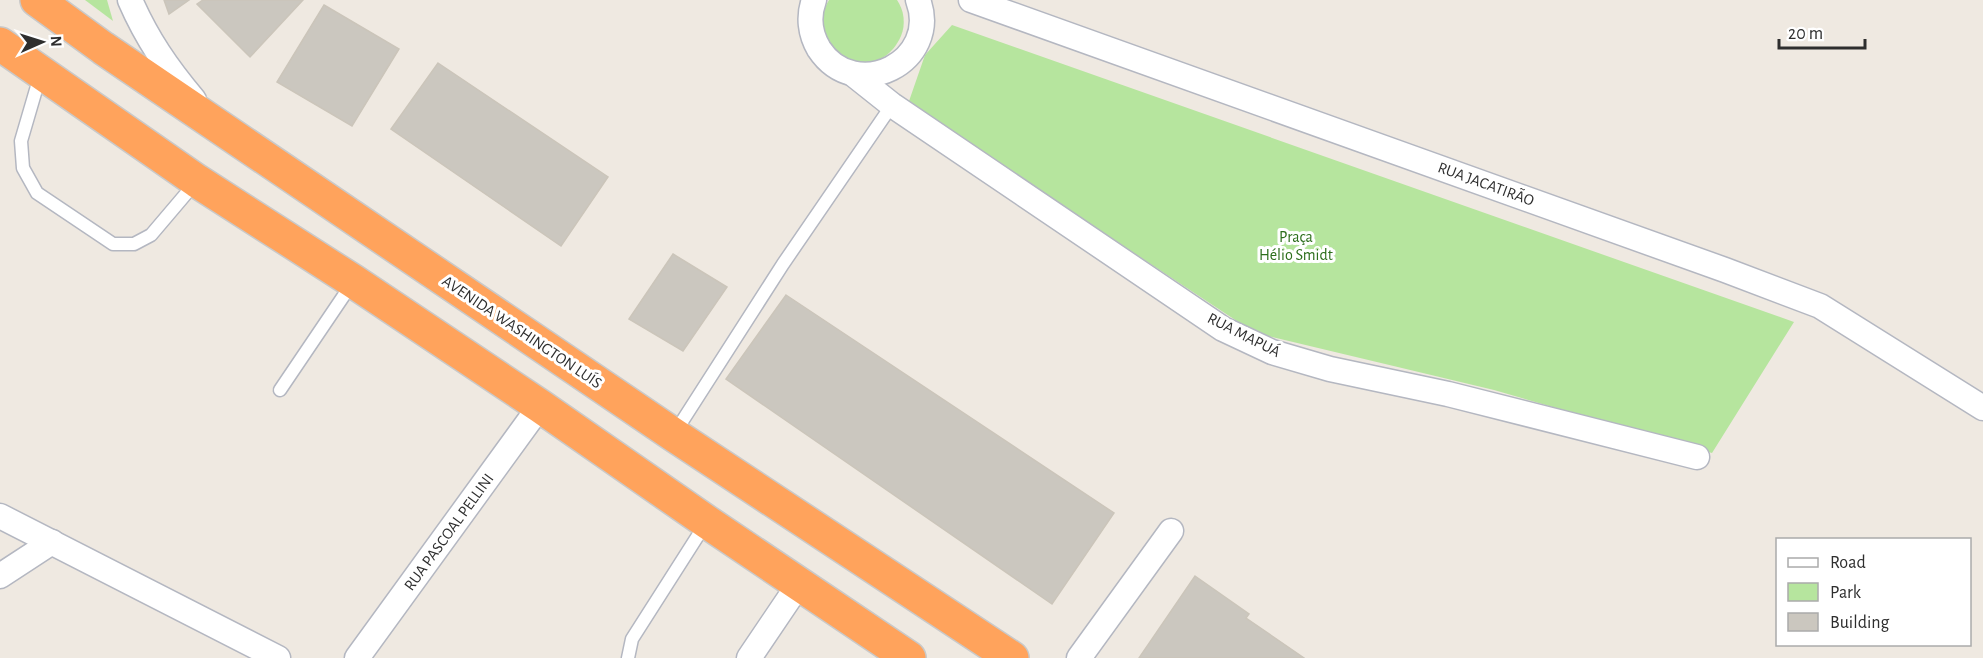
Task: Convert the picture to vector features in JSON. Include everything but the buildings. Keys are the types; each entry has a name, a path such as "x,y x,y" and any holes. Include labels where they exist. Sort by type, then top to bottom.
{"highway":[{"name":"AVENIDA WASHINGTON LUÍS","path":"37,0 103,48 674,435 1012,658"},
{"path":"0,44 197,181 353,281 540,406 909,658"}],"street":[{"path":"130,0 138,19 166,67 213,123"},
{"name":"RUA MAPUÁ","path":"814,0 810,26 815,42 824,57 837,68 853,74 892,105 1223,329 1272,352 1330,369 1448,394 1697,457"},
{"path":"853,74 872,75 890,70 905,60 916,45 921,27 921,8 918,0"},
{"name":"RUA JACATIRÃO","path":"971,0 1820,306 1983,408"},
{"name":"RUA PASCOAL PELLINI","path":"357,658 540,406"},
{"path":"0,516 278,658"},
{"path":"1079,658 1171,531"},
{"path":"0,576 52,542"},
{"path":"749,658 799,584"}],"lane":[{"path":"41,72 21,141 23,168 37,193 113,244 134,244 151,235 197,181"},
{"path":"674,435 783,264 892,105"},
{"path":"280,390 353,281"},
{"path":"628,658 633,639 707,522"}],"green space":[{"path":"85,0 107,0 113,21"},
{"path":"829,0 897,0 904,17 901,36 889,53 875,61 859,62 844,58 832,48 824,35 822,18"},
{"name":"Praça Hélio Smidt","path":"952,25 1794,322 1712,453 1494,390 1255,333 908,104 925,55"}]}
